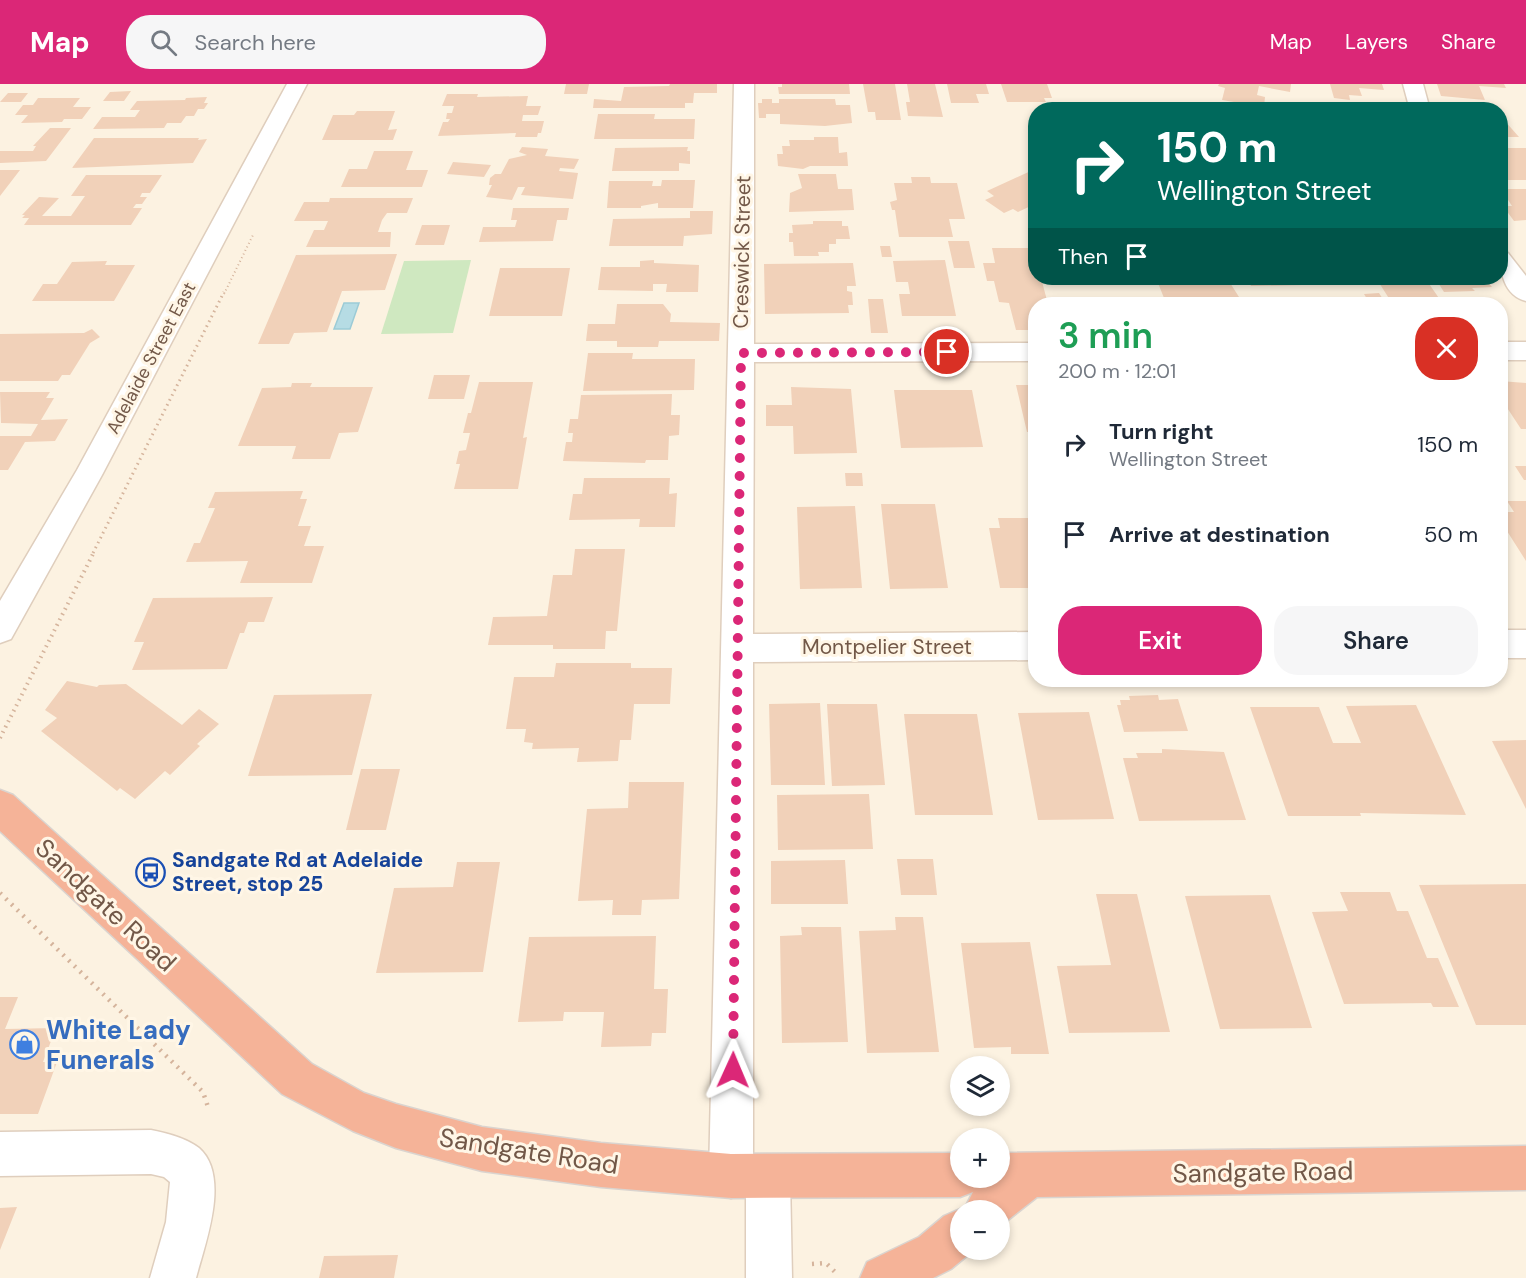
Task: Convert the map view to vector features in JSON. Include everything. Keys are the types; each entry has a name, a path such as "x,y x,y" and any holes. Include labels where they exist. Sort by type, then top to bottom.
{"highway":[{"name":"Sandgate Road","path":"0,807 289,1072 353,1110 396,1125 482,1149 601,1165 749,1177 950,1176"},
{"name":"Sandgate Road","path":"1014,1175 1526,1168"},
{"path":"994,1200 1014,1175"},
{"path":"883,1278 935,1253 950,1240"}],"street":[{"name":"Adelaide Street East","path":"0,630 88,475 297,84"},
{"name":"Creswick Street","path":"744,84 739,648 749,1177 770,1278"},
{"path":"1413,84 1418,102"},
{"path":"1508,269 1526,293"},
{"path":"1508,351 1526,351"},
{"path":"741,353 1028,352"},
{"path":"1508,644 1526,644"},
{"name":"Montpelier Street","path":"739,648 1028,646"},
{"path":"0,1154 151,1152 175,1157 189,1170 193,1187 190,1211 173,1278"}],"path":[{"path":"0,738 255,231"},
{"path":"0,893 203,1092 209,1110"},
{"path":"811,1264 826,1263 835,1272"}],"green space":[{"path":"471,260 453,333 381,334 404,261"}],"water":[{"path":"344,303 359,303 350,329 334,329"}],"building":[{"path":"566,84 589,84 587,94 564,94"},
{"path":"670,84 717,84 717,93 694,93 693,103 685,103 685,108 593,108 594,99 621,101 624,87 669,86"},
{"path":"782,84 849,84 850,94 779,94 778,87 782,87"},
{"path":"863,84 895,84 901,120 876,120 875,112 868,112"},
{"path":"907,84 935,84 943,117 908,116 906,102 910,102"},
{"path":"947,84 986,84 989,94 976,94 979,103 951,103"},
{"path":"1001,84 1047,84 1052,98 1044,98 1046,102 1007,102"},
{"path":"1219,84 1291,84 1290,92 1259,86 1257,95 1265,97 1264,102 1222,100 1225,88 1218,86"},
{"path":"1330,84 1382,84 1384,90 1359,88 1362,96 1349,95 1350,100 1334,98"},
{"path":"1437,84 1504,84 1506,88 1479,86 1485,100 1441,96"},
{"path":"131,91 124,101 103,101 110,92"},
{"path":"8,93 28,93 21,102 0,102"},
{"path":"447,94 478,94 477,97 528,96 526,106 541,106 538,115 523,115 522,121 544,121 541,133 538,133 537,137 515,137 516,133 438,136 443,122 448,122 450,119 446,119 447,113 452,113 454,106 442,106"},
{"path":"207,97 204,103 208,103 204,109 198,109 194,116 186,116 181,123 167,123 164,128 93,129 102,117 135,117 140,110 130,110 137,101"},
{"path":"38,98 80,98 73,107 91,107 82,119 21,123 28,115 15,115 23,105 33,105"},
{"path":"762,99 772,99 772,103 779,103 779,99 835,99 836,105 850,105 852,123 825,126 780,124 780,114 766,114 766,118 759,118 758,103 762,103"},
{"path":"357,111 395,111 388,130 397,129 393,140 322,140 333,115 354,115"},
{"path":"598,114 655,114 654,119 695,119 694,139 594,139"},
{"path":"1508,125 1519,137 1508,137"},
{"path":"50,128 71,128 46,161 0,163 0,151 33,151 36,146 33,146"},
{"path":"814,137 838,137 839,153 847,152 848,166 810,166 803,169 778,166 777,154 783,154 782,146 790,146 789,140 814,140"},
{"path":"94,138 207,139 193,163 72,168"},
{"path":"522,147 548,149 545,156 579,159 574,169 560,168 559,171 578,173 573,199 521,195 525,187 518,187 512,200 486,197 492,185 489,185 490,178 495,174 501,174 509,159 527,155 519,152"},
{"path":"688,147 690,164 679,163 679,171 612,171 615,148"},
{"path":"1508,148 1526,148 1526,180 1508,180"},
{"path":"374,151 413,151 406,170 428,170 422,187 341,187 349,169 367,169"},
{"path":"453,162 491,165 484,177 447,174"},
{"path":"0,170 20,170 0,196"},
{"path":"1028,172 1028,207 1018,212 1013,209 1004,213 985,200 994,196 987,191"},
{"path":"798,174 836,174 838,189 852,189 854,210 789,212 790,193 802,188"},
{"path":"86,175 162,175 150,193 142,193 140,197 147,197 142,204 136,204 133,208 142,208 131,225 24,225 29,218 22,218 25,215 22,215 39,197 59,198 42,216 71,216 85,196 71,196"},
{"path":"911,177 930,177 931,183 957,183 965,219 949,219 953,237 899,237 895,210 892,210 890,202 897,200 894,183 912,183"},
{"path":"662,180 695,180 693,208 658,208 658,203 641,206 641,208 607,208 609,181 653,181 652,186 661,186"},
{"path":"1508,189 1526,189 1526,220 1514,221 1508,213 1508,206 1512,206 1508,200"},
{"path":"330,198 413,198 407,213 387,213 382,220 378,232 391,232 390,247 306,247 314,230 324,230 328,221 294,221 304,202 329,202"},
{"path":"513,208 569,208 567,220 557,220 553,241 479,242 483,227 515,227 517,220 511,220"},
{"path":"690,211 713,211 712,234 684,236 683,246 609,246 613,219 690,218"},
{"path":"813,221 842,221 842,226 848,226 850,239 836,239 836,244 829,244 829,252 818,252 819,256 794,256 793,242 789,242 789,233 793,233 792,225 813,224"},
{"path":"422,225 450,225 444,245 415,245"},
{"path":"948,241 969,241 975,268 954,268"},
{"path":"880,246 890,246 892,257 882,257"},
{"path":"992,248 1028,248 1028,285 1043,285 1046,297 1028,297 1028,330 1016,330 1009,303 999,302 994,281 987,281 983,263 995,263"},
{"path":"397,254 385,290 342,291 327,332 294,333 289,344 258,344 296,255"},
{"path":"654,260 654,263 699,265 698,292 666,292 667,284 653,284 653,291 598,290 601,267 640,267 640,261"},
{"path":"945,260 956,316 902,316 899,294 910,294 908,282 896,282 893,261"},
{"path":"107,261 105,265 135,265 114,301 32,301 43,284 57,284 72,262"},
{"path":"853,263 856,286 847,286 847,291 852,292 853,305 848,305 849,313 765,314 764,264"},
{"path":"500,268 570,268 562,316 489,316"},
{"path":"1159,285 1231,285 1239,297 1188,297 1164,297"},
{"path":"1250,285 1303,285 1251,286"},
{"path":"1380,285 1430,285 1438,297 1388,297"},
{"path":"1440,285 1490,285 1492,287 1472,288 1475,291 1444,292"},
{"path":"1379,293 1382,297 1366,297 1364,294"},
{"path":"868,299 883,299 888,333 871,333"},
{"path":"617,304 663,304 671,314 670,322 720,323 719,341 659,341 658,347 617,347 617,341 586,341 588,324 615,324"},
{"path":"92,329 100,337 90,343 70,375 62,375 58,381 0,381 0,334 84,333"},
{"path":"588,353 633,353 632,359 695,359 694,390 583,391"},
{"path":"434,375 470,375 464,399 428,399"},
{"path":"479,382 533,382 523,438 527,437 518,489 454,489 460,464 456,464 459,451 466,450 470,433 463,433"},
{"path":"1508,382 1526,383 1526,429 1521,429 1508,409"},
{"path":"292,383 312,383 310,387 373,387 358,432 339,433 330,459 292,459 296,446 238,446 262,388 291,387"},
{"path":"1016,385 1028,385 1027,432"},
{"path":"791,387 851,389 857,453 794,454 793,426 766,426 766,405 792,405"},
{"path":"894,390 972,390 983,447 901,448"},
{"path":"0,392 50,392 46,398 54,398 41,420 68,419 55,441 25,442 8,470 0,470 0,436 31,436 38,424 1,423"},
{"path":"672,394 671,415 680,415 679,435 669,436 668,460 646,460 645,463 563,461 566,442 572,442 573,433 568,433 570,419 578,419 581,395"},
{"path":"1515,466 1526,466 1526,480 1524,480"},
{"path":"845,473 862,473 863,486 846,486"},
{"path":"584,478 670,478 669,494 677,493 675,527 639,527 640,519 569,520 573,494 582,494"},
{"path":"303,491 300,499 307,499 298,526 311,526 304,546 324,546 312,583 240,583 248,561 186,562 194,543 200,543 215,508 208,508 215,492"},
{"path":"1508,501 1526,501 1526,561 1508,533 1508,512 1514,512"},
{"path":"881,504 935,504 948,588 890,589"},
{"path":"855,506 862,588 800,589 797,507"},
{"path":"998,518 1028,518 1028,588 1000,588 989,528 1000,528"},
{"path":"575,549 625,549 617,631 606,631 605,649 553,649 553,645 488,645 493,617 547,616 553,575 572,575"},
{"path":"273,597 264,622 248,622 244,633 240,633 227,669 132,670 144,642 134,642 153,598"},
{"path":"556,663 631,663 631,668 672,668 670,704 634,704 631,740 620,740 618,761 577,762 579,748 532,749 533,743 524,742 526,729 506,729 514,677 554,677"},
{"path":"67,681 97,687 126,684 182,725 199,709 219,724 197,744 200,746 170,775 165,771 135,799 120,788 117,791 41,731 57,718 45,710"},
{"path":"372,694 352,775 248,776 274,695"},
{"path":"1158,695 1159,700 1178,699 1188,731 1124,732 1117,705 1121,705 1120,700 1130,700 1129,696"},
{"path":"820,703 825,785 771,785 769,704"},
{"path":"827,704 877,704 885,785 832,786"},
{"path":"1416,705 1466,815 1360,813 1361,816 1288,816 1250,707 1319,707 1333,743 1361,743 1346,706"},
{"path":"1089,712 1114,819 1038,820 1018,713"},
{"path":"904,714 977,714 993,815 915,815"},
{"path":"1526,740 1526,809 1492,741"},
{"path":"1162,749 1224,752 1246,820 1139,821 1123,758 1138,758 1136,753 1162,753"},
{"path":"361,769 400,769 386,830 346,830"},
{"path":"629,782 684,782 679,899 642,900 641,915 612,915 613,900 578,901 587,809 628,808"},
{"path":"869,794 873,849 778,850 777,795"},
{"path":"897,859 933,859 937,895 901,895"},
{"path":"845,860 848,904 771,904 771,861"},
{"path":"457,862 500,862 483,972 376,973 394,888 453,887"},
{"path":"1526,884 1526,1025 1476,1025 1419,885"},
{"path":"1340,892 1390,892 1397,911 1408,911 1427,958 1438,958 1459,1007 1433,1007 1431,1003 1344,1004 1312,912 1348,911"},
{"path":"1096,894 1137,894 1170,1032 1069,1033 1057,966 1111,965"},
{"path":"1270,895 1312,1028 1220,1029 1185,896"},
{"path":"895,917 923,917 939,1052 867,1053 859,931 896,930"},
{"path":"801,927 841,927 848,1042 782,1043 780,936 802,935"},
{"path":"656,936 654,989 668,989 666,1033 652,1033 651,1046 601,1047 604,1012 564,1012 563,1021 518,1022 529,937"},
{"path":"1030,942 1049,1054 1011,1054 1011,1047 974,1048 961,943"},
{"name":"White Lady Funerals","path":"0,997 18,997 5,1029 56,1028 43,1062 57,1062 38,1114 0,1114"},
{"path":"17,1207 0,1250 0,1208"},
{"path":"398,1255 394,1278 319,1278 324,1256"}],"place":[{"name":"Sandgate Rd at Adelaide Street, stop 25","path":"151,872"},
{"name":"White Lady Funerals","path":"25,1045"}],"route":[{"path":"733,1070 741,353 947,352"}]}
